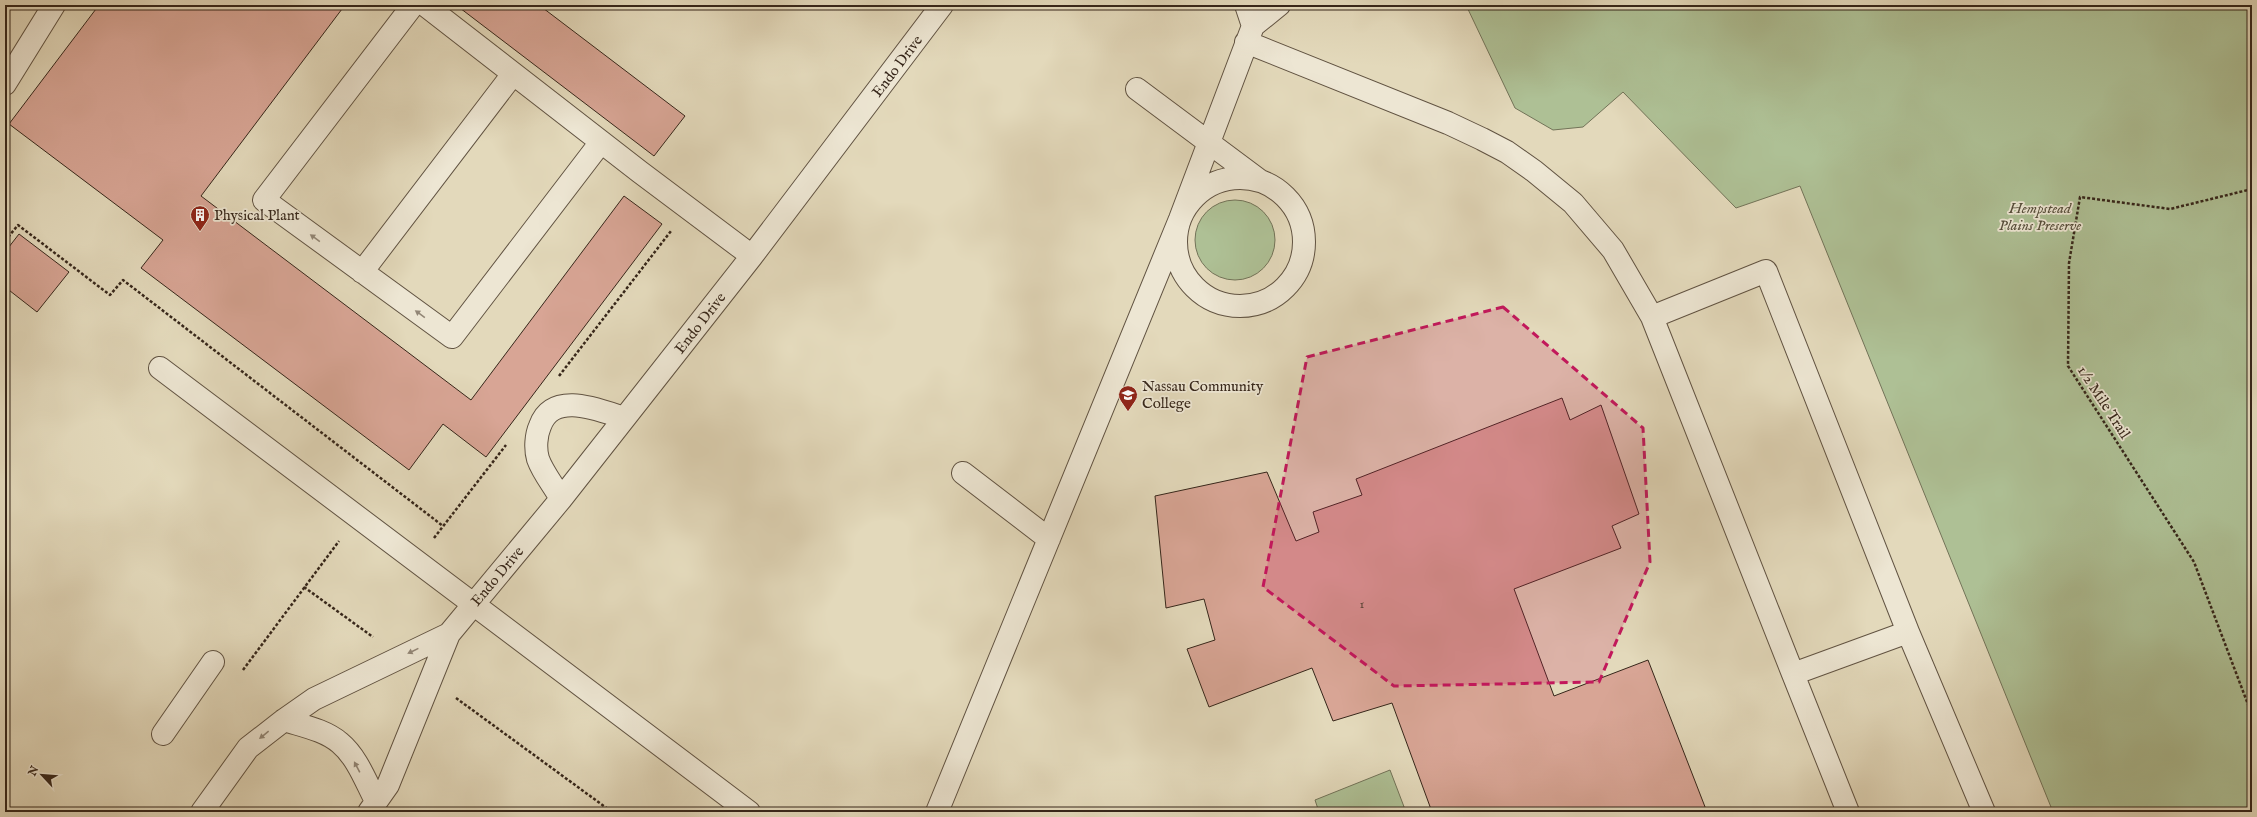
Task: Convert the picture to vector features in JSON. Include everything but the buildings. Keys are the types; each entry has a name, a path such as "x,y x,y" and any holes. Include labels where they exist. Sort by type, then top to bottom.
{"lane":[{"path":"5,84 54,5"},
{"path":"413,5 264,200 362,272 452,337 601,142"},
{"path":"425,5 601,142 752,256"},
{"name":"Endo Drive","path":"373,806 388,785 449,634 561,499 752,256 942,5"},
{"path":"937,812 1210,143 1249,34 1246,5"},
{"path":"1249,34 1279,5"},
{"path":"1249,34 1448,123 1512,156 1574,203 1613,250 1652,317 1848,812"},
{"path":"362,272 513,74"},
{"path":"1137,89 1259,180"},
{"path":"1227,178 1249,178 1259,180 1270,184 1287,198 1299,216 1304,237 1302,258 1293,279 1277,295 1258,304 1236,307 1214,302 1197,291 1185,276 1177,258 1175,239 1180,219 1190,200 1207,186 1227,178"},
{"path":"1652,317 1766,271 1908,632 1984,812"},
{"path":"160,368 749,812"},
{"path":"561,499 538,458 536,435 543,417 561,405 590,407 624,418"},
{"path":"963,473 1049,539"},
{"path":"1793,674 1908,632"},
{"name":"Endo Drive","path":"202,812 248,748 284,720 314,699 449,634"},
{"path":"163,734 213,662"},
{"path":"284,720 315,730 340,743 351,756 373,806"}],"path":[{"name":"1/2 Mile Trail","path":"2252,189 2170,209 2080,197 2069,263 2068,366 2194,562 2252,715"},
{"path":"5,241 18,225 110,295 123,280 443,526"},
{"path":"555,381 675,226"},
{"path":"416,562 508,442"},
{"path":"213,662 235,681 357,517"},
{"path":"304,587 400,657"},
{"path":"430,679 612,812"}],"highlighted area":[{"path":"1503,307 1643,428 1650,562 1599,682 1394,686 1263,587 1307,357"}],"green space":[{"name":"Hempstead Plains Preserve","path":"1466,5 2252,5 2252,812 2053,812 1800,186 1736,208 1623,92 1583,127 1553,130 1515,108"},
{"path":"1235,200 1250,203 1263,212 1272,225 1275,240 1272,255 1263,268 1250,277 1235,280 1220,277 1207,268 1198,255 1195,240 1198,225 1207,212 1220,203"},
{"path":"1390,770 1406,812 1319,812 1315,800"}],"place":[{"name":"Physical Plant","path":"200,232"},
{"name":"Nassau Community College","path":"1128,412"}]}
